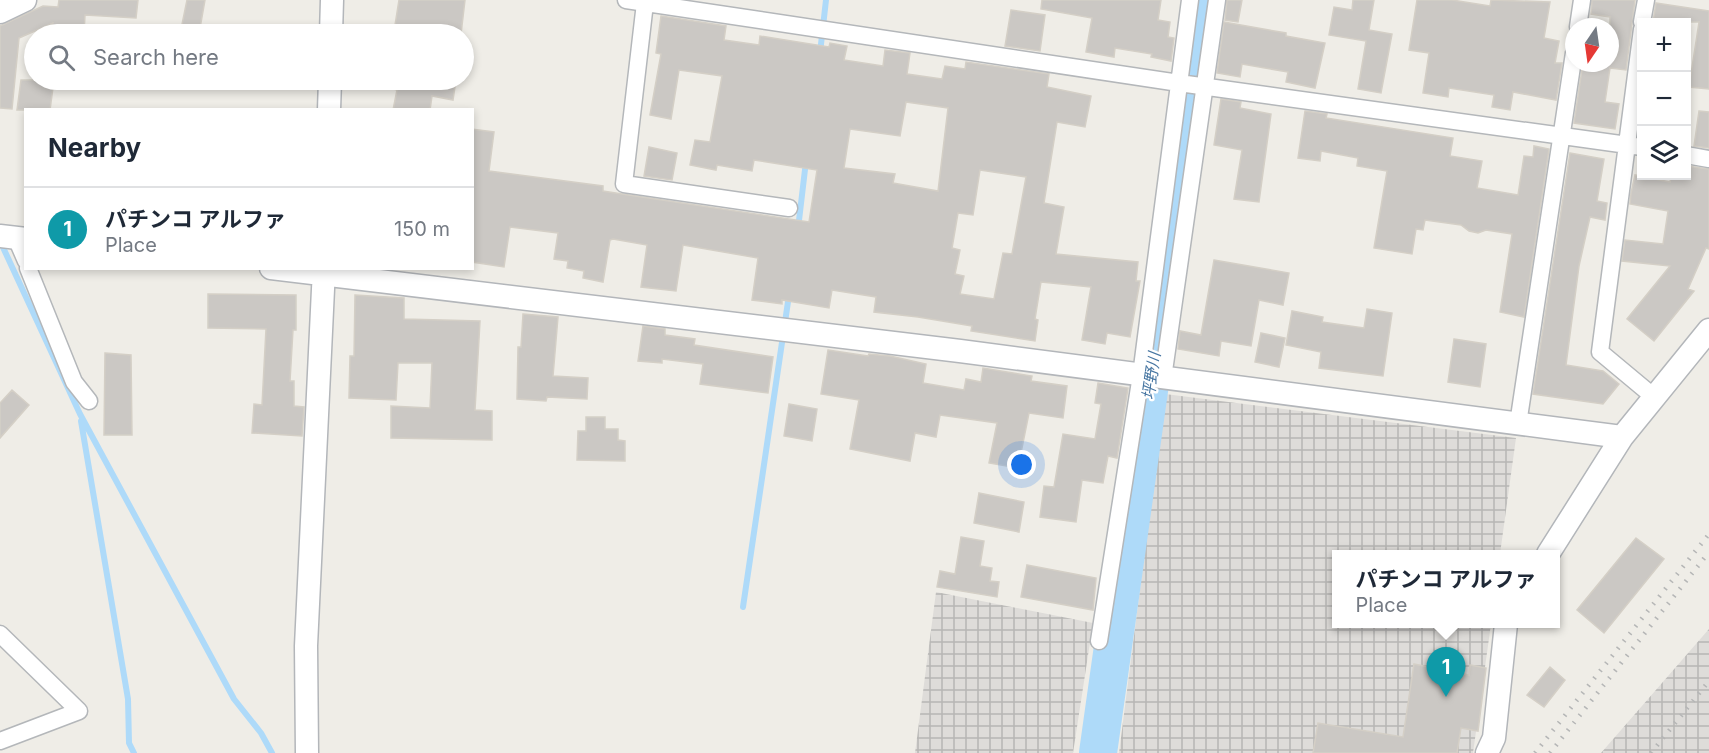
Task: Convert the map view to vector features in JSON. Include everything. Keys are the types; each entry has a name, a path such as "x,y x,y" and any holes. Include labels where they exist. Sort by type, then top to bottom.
{"street":[{"path":"0,12 25,0"},
{"path":"331,24 332,0"},
{"path":"626,0 678,4 1179,83 1633,145"},
{"path":"1152,376 1179,83 1190,0"},
{"path":"1100,641 1152,376 1205,86 1217,0"},
{"path":"1579,18 1582,0"},
{"path":"1643,18 1646,0"},
{"path":"645,3 624,184 789,208"},
{"path":"1518,424 1571,72"},
{"path":"1638,72 1633,145 1600,352 1654,397"},
{"path":"329,108 330,90"},
{"path":"1691,156 1709,159"},
{"path":"12,238 24,258"},
{"path":"29,270 74,382 89,401"},
{"path":"298,270 1622,437"},
{"path":"307,753 306,646 324,272"},
{"path":"1551,550 1622,437 1709,330"},
{"path":"1487,753 1494,738 1506,628"},
{"path":"0,634 79,711 0,741"}],"shaded area":[{"path":"1165,394 1516,438 1501,550 1332,550 1332,628 1490,628 1473,753 1119,753"},
{"path":"936,592 1093,623 1073,753 915,753"},
{"path":"1709,629 1709,753 1601,753"}],"building":[{"path":"59,0 138,0 136,18 85,15 85,24 24,24 24,36 19,38 12,109 0,108 0,26 43,6 58,7"},
{"path":"187,0 205,0 201,24 182,24"},
{"path":"399,0 465,0 462,24 395,24"},
{"path":"1042,0 1161,0 1158,20 1170,22 1168,37 1174,38 1171,61 1151,57 1152,54 1115,48 1114,57 1086,52 1092,18 1041,9"},
{"path":"1227,0 1242,0 1238,22 1225,20"},
{"path":"1353,0 1374,0 1369,30 1392,34 1381,93 1358,89 1366,41 1329,35 1334,7 1352,10"},
{"path":"1417,0 1452,0 1490,6 1491,0 1550,2 1544,38 1559,41 1555,63 1562,63 1556,100 1513,92 1510,110 1492,107 1494,95 1449,88 1448,97 1423,93 1429,53 1409,50"},
{"path":"1592,0 1635,0 1626,70 1619,69 1619,18 1591,14"},
{"path":"1656,3 1709,11 1709,89 1691,87 1699,22 1691,22 1691,18 1654,18"},
{"path":"1011,10 1045,15 1040,51 1005,46"},
{"path":"661,16 726,26 724,40 759,45 760,36 829,47 830,43 847,46 844,60 883,66 885,50 910,53 907,74 942,79 945,66 965,69 966,62 1049,74 1047,87 1091,96 1085,127 1057,122 1044,203 1064,207 1056,254 1138,262 1136,281 1140,281 1130,337 1107,333 1105,344 1082,340 1091,287 1041,282 1035,319 1038,320 1035,341 971,331 972,326 874,312 876,297 832,290 829,308 782,300 782,304 752,300 758,258 683,245 676,291 641,287 647,245 613,239 610,240 603,282 583,278 584,271 567,268 568,261 554,259 558,233 510,227 504,267 474,262 474,129 494,132 489,171 603,186 603,191 809,222 817,170 754,160 752,171 717,165 716,170 690,165 695,140 710,142 722,76 679,70 671,119 650,115 661,54 656,53","holes":["906,102 948,108 938,191 893,183 895,174 844,168 850,129 900,136","980,170 1026,177 1012,254 1003,253 994,299 960,294 964,276 955,274 960,250 952,248 958,213 973,215"]},
{"path":"1224,22 1286,33 1286,36 1325,43 1315,88 1286,82 1288,72 1242,64 1240,77 1217,73"},
{"path":"1582,72 1609,72 1605,102 1619,104 1615,129 1574,123"},
{"path":"21,80 24,80 24,90 53,90 50,108 17,110"},
{"path":"397,90 454,90 453,100 432,96 430,108 393,108"},
{"path":"1221,99 1241,102 1240,108 1271,114 1259,202 1234,199 1242,150 1214,145"},
{"path":"1305,111 1327,114 1326,118 1453,138 1450,156 1482,161 1477,188 1518,195 1524,156 1533,157 1534,146 1549,149 1524,317 1500,312 1512,234 1486,230 1478,233 1469,231 1461,225 1425,220 1423,230 1416,229 1412,254 1374,248 1387,171 1357,166 1358,158 1321,151 1320,161 1298,158"},
{"path":"1699,111 1709,112 1709,148 1694,146"},
{"path":"649,147 677,153 672,180 644,176"},
{"path":"1570,153 1604,159 1597,201 1607,203 1605,220 1590,217 1579,266 1566,365 1603,371 1619,384 1603,404 1533,394"},
{"path":"1691,167 1709,169 1709,249 1706,248 1688,289 1694,291 1654,341 1627,319 1670,266 1622,261 1625,240 1663,244 1668,211 1630,204 1635,175 1637,180 1670,182 1670,180 1691,180"},
{"path":"1214,260 1289,273 1283,305 1259,300 1251,346 1221,341 1219,356 1178,349 1180,331 1201,335"},
{"path":"208,294 296,295 296,330 293,330 290,381 294,381 294,406 304,407 302,436 252,433 254,404 262,405 266,329 208,328"},
{"path":"355,295 404,298 404,319 480,321 475,410 492,411 492,440 391,438 391,406 430,408 432,363 398,363 396,400 349,398 350,356 354,356"},
{"path":"1367,309 1392,313 1383,376 1319,368 1321,352 1286,345 1292,311 1323,317 1322,322 1364,328"},
{"path":"523,314 558,317 553,376 588,378 587,399 547,397 546,401 517,399 518,347 521,347"},
{"path":"643,326 665,329 665,335 695,339 694,345 773,357 768,393 700,384 703,364 662,359 662,363 638,361"},
{"path":"1261,333 1285,338 1279,367 1255,362"},
{"path":"1454,339 1486,344 1480,387 1448,382"},
{"path":"828,350 868,356 869,354 890,356 926,364 923,383 964,390 966,379 981,382 983,368 1032,376 1031,381 1067,386 1063,418 1029,413 1018,468 989,463 997,423 940,415 936,437 915,433 910,461 850,449 859,400 821,394"},
{"path":"105,353 131,355 132,435 104,435"},
{"path":"1098,383 1128,388 1117,458 1108,456 1103,483 1082,480 1076,522 1040,517 1044,486 1054,487 1063,434 1095,439 1101,404 1095,403"},
{"path":"12,390 29,405 0,438 0,403"},
{"path":"789,404 817,409 812,441 784,436"},
{"path":"586,417 605,417 605,429 618,429 618,440 625,441 625,461 577,460 578,431 586,431"},
{"path":"979,493 1024,502 1019,532 974,523"},
{"path":"961,537 984,541 980,566 992,568 990,581 999,582 997,597 937,587 940,571 955,574"},
{"path":"1636,538 1664,559 1604,633 1577,610"},
{"path":"1027,565 1096,578 1093,610 1021,597"},
{"path":"1414,664 1469,675 1470,665 1486,668 1478,731 1461,728 1457,753 1313,753 1318,723 1403,737"},
{"path":"1550,667 1565,680 1544,707 1527,695"}],"waterway":[{"path":"820,53 826,0"},
{"name":"坪野川","path":"1098,753 1204,0"},
{"path":"798,229 806,161"},
{"path":"1,243 80,414 234,699 261,733 272,753"},
{"path":"743,607 789,295"},
{"path":"81,421 128,699 129,743 134,753"}],"railway":[{"path":"1535,753 1709,534"},
{"path":"1550,753 1709,552"},
{"path":"1651,753 1709,681"}],"place":[{"name":"パチンコ アルファ","path":"1446,697"}]}
